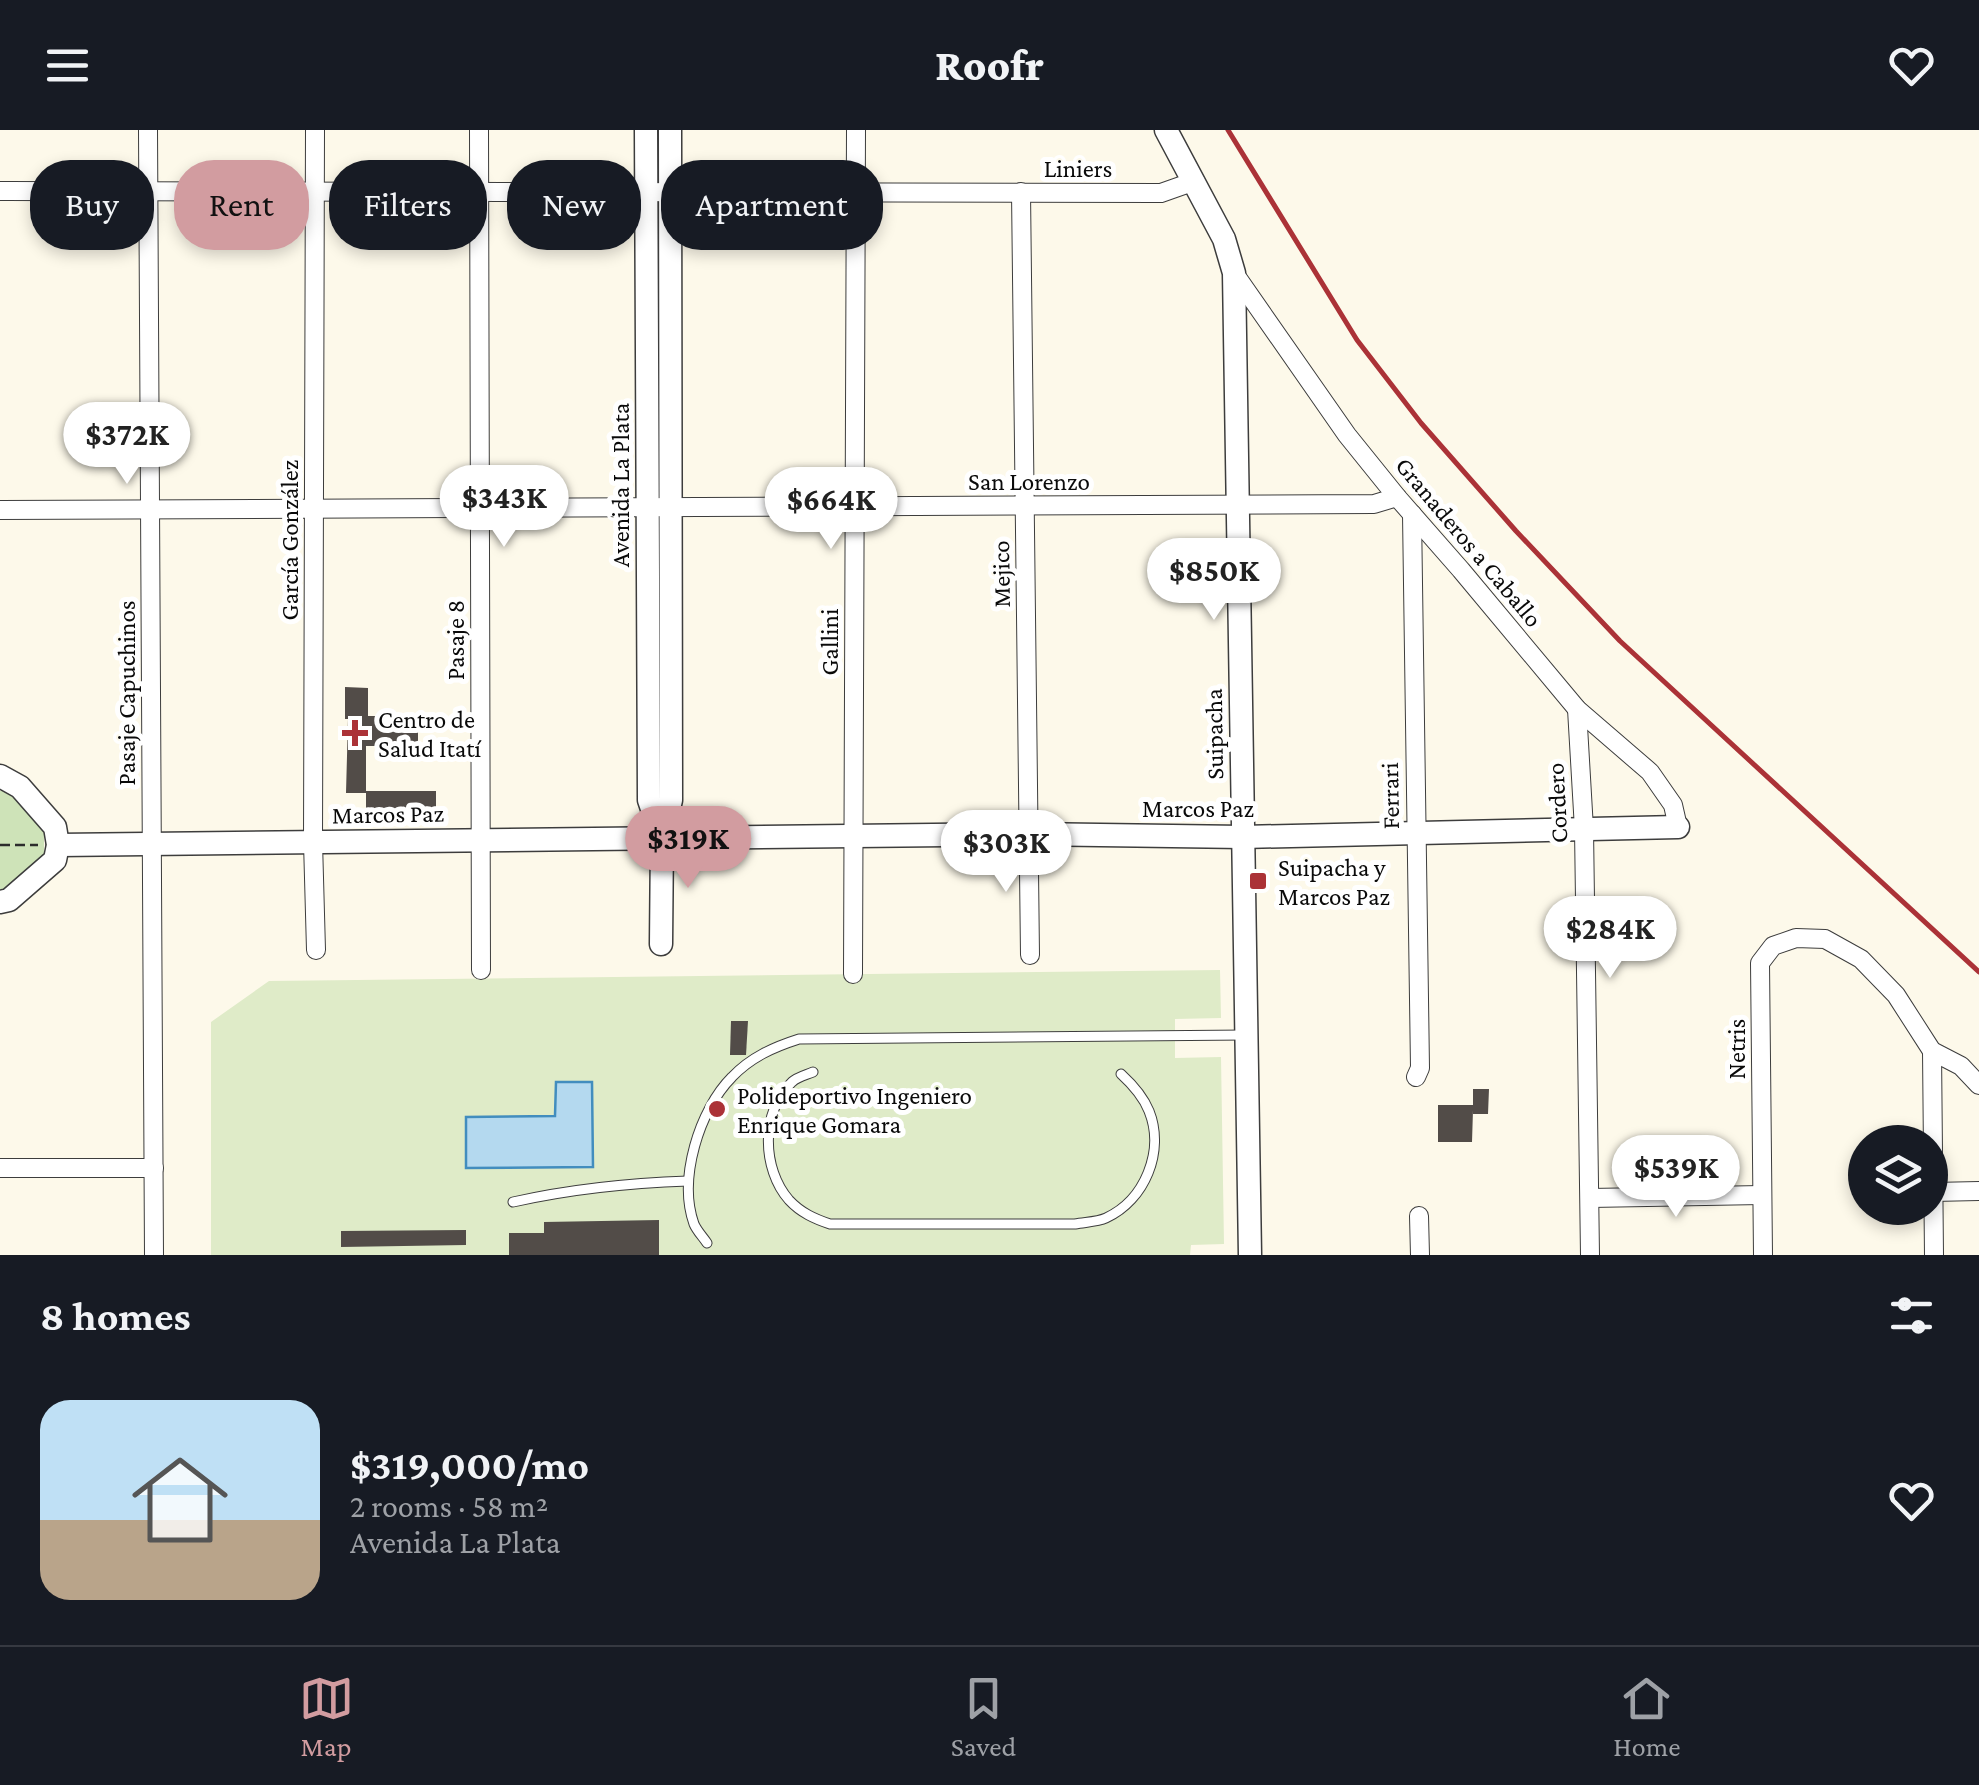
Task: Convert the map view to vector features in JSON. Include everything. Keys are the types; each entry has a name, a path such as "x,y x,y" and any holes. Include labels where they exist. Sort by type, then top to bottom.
{"street":[{"name":"Pasaje Capuchinos","path":"148,130 148,160"},
{"name":"García González","path":"315,130 316,950"},
{"name":"Pasaje 8","path":"479,130 479,160"},
{"name":"Avenida La Plata","path":"646,130 658,192 659,507 671,800 662,838 661,944"},
{"name":"Avenida La Plata","path":"658,192 670,130"},
{"name":"Gallini","path":"856,130 856,160"},
{"name":"Suipacha","path":"1166,130 1224,240 1234,273 1250,1255"},
{"name":"Liniers","path":"883,192 1160,192 1195,182"},
{"name":"Liniers","path":"0,191 30,191"},
{"name":"Liniers","path":"154,191 329,192"},
{"name":"Liniers","path":"487,192 658,192"},
{"name":"Mejico","path":"1021,192 1030,955"},
{"name":"Pasaje Capuchinos","path":"149,250 154,1255"},
{"name":"Pasaje 8","path":"479,250 481,970"},
{"name":"Gallini","path":"853,974 856,250"},
{"name":"Granaderos a Caballo","path":"1234,273 1347,435 1577,709 1650,772 1672,805 1678,827"},
{"name":"San Lorenzo","path":"0,510 1374,504 1397,497"},
{"name":"Ferrari","path":"1412,514 1420,1068 1416,1077"},
{"name":"Cordero","path":"1577,709 1584,829 1590,1255"},
{"path":"0,776 20,787 55,828 58,845 55,860 9,900 0,902"},
{"name":"Marcos Paz","path":"58,845 1029,834 1243,837 1678,827"},
{"name":"Netris","path":"1763,1255 1760,963 1772,946 1796,938 1825,939 1861,959 1896,996 1932,1051"},
{"path":"1933,1125 1932,1051 1960,1066 1979,1085"},
{"path":"0,1168 154,1168"},
{"path":"1948,1192 1979,1192"},
{"path":"1590,1198 1762,1194"},
{"path":"1419,1216 1420,1255"},
{"path":"1934,1225 1934,1255"}],"lane":[{"path":"708,1243 695,1226 689,1201 688,1180 698,1133 730,1078 778,1045 800,1039 1246,1035"},
{"path":"813,1072 793,1080 778,1102 768,1131 770,1162 778,1185 791,1203 830,1224 1075,1224 1104,1219 1126,1206 1142,1187 1152,1164 1155,1139 1150,1114 1139,1092 1121,1074"},
{"path":"513,1202 565,1191 688,1180"}],"path":[{"path":"0,844 58,845"}],"green space":[{"path":"0,791 7,791 44,828 44,855 11,889 0,889"},
{"name":"Polideportivo Ingeniero Enrique Gomara","path":"1220,970 1221,1018 1175,1019 1175,1058 1221,1057 1224,1244 1191,1245 1190,1255 211,1255 211,1022 269,981"}],"water":[{"path":"556,1082 592,1082 593,1167 466,1168 466,1117 555,1116"}],"building":[{"path":"345,687 368,688 368,716 418,716 418,746 366,746 366,791 436,791 436,816 366,816 366,793 346,793"},
{"path":"731,1021 748,1021 746,1055 730,1055"},
{"path":"1473,1089 1489,1089 1488,1114 1473,1114 1473,1110 1472,1142 1438,1142 1438,1105 1473,1105"},
{"path":"659,1220 659,1255 509,1255 509,1233 544,1233 544,1222"},
{"path":"466,1230 466,1245 341,1247 341,1231"}],"railway":[{"path":"1228,130 1357,340 1421,423 1516,531 1620,641 1979,972"}],"place":[{"name":"Centro de Salud Itatí","path":"355,733"},
{"name":"Suipacha y Marcos Paz","path":"1258,881"},
{"name":"Polideportivo Ingeniero Enrique Gomara","path":"717,1109"}]}
